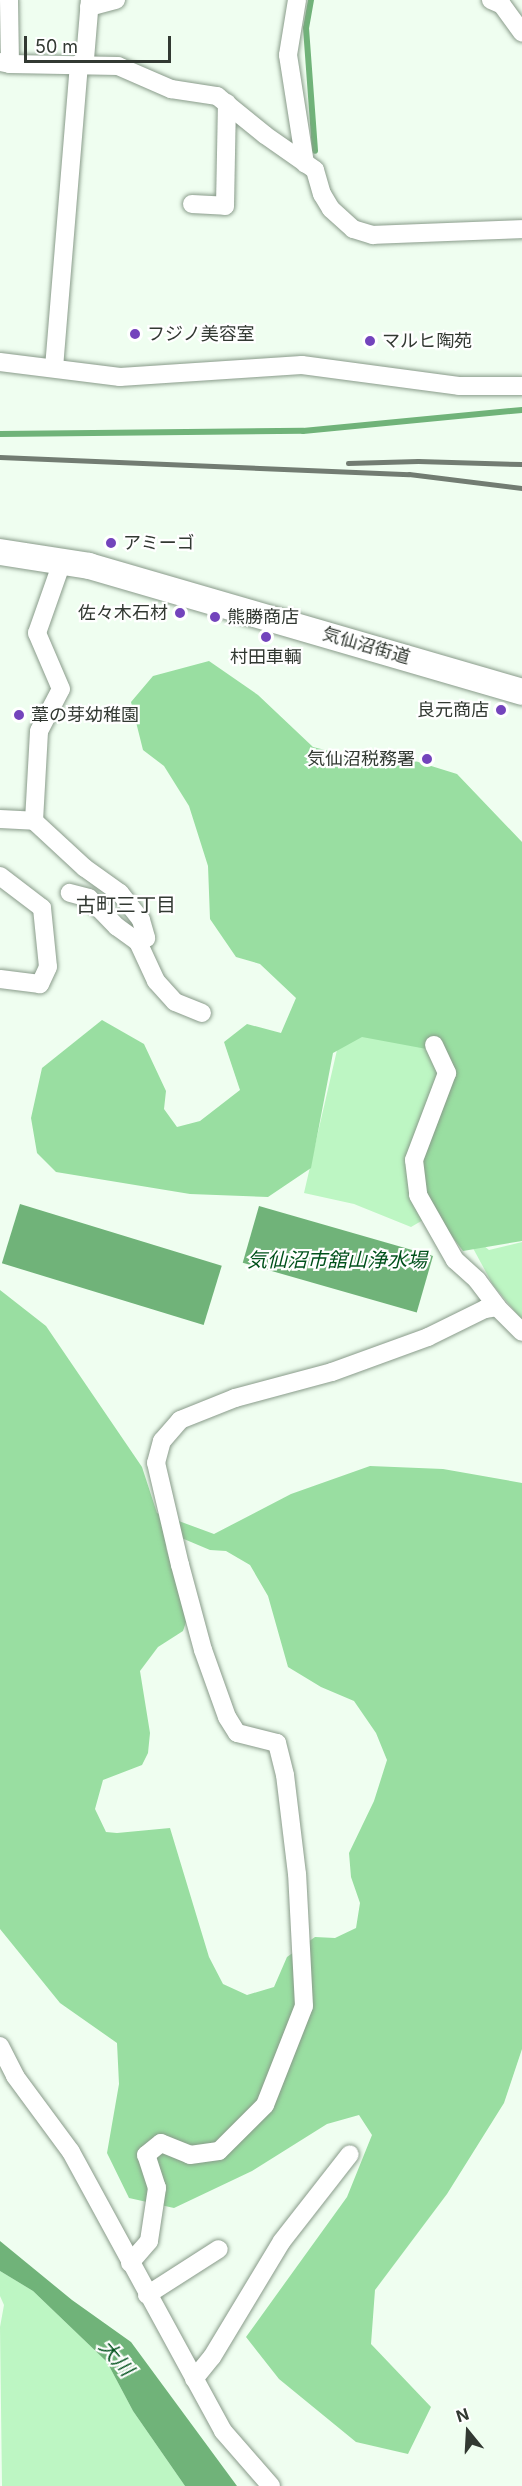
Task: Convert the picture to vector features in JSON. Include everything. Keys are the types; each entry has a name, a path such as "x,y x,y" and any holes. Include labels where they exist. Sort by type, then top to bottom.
{"street":[{"path":"9,0 5,63 118,66 171,89 217,96 315,170 322,194 331,209 353,230 373,235 522,230"},
{"path":"54,368 79,64 86,58 89,4 116,0"},
{"path":"297,0 288,55 305,164"},
{"path":"491,0 502,5 522,33"},
{"path":"192,204 225,206 226,103"},
{"path":"0,362 120,377 302,365 459,386 522,386"},
{"name":"気仙沼街道","path":"0,552 89,566 522,692"},
{"path":"34,821 39,731 61,690 37,633 62,562"},
{"path":"0,819 34,821 85,868 120,893 141,920 146,938 138,942"},
{"path":"0,876 42,908 48,967 40,984 0,979"},
{"path":"70,893 89,898 117,927 138,942 156,981 175,1002 202,1013"},
{"path":"434,1045 447,1073 414,1160 418,1195 455,1260 477,1280 497,1307 522,1332"},
{"path":"130,2263 149,2241 157,2188 146,2155 161,2143 190,2155 219,2151 265,2105 304,2006 297,1874 285,1775 277,1743 237,1733 227,1717 203,1650 177,1554 156,1463 162,1441 180,1420 236,1398 332,1372 429,1337 485,1309 497,1307"},
{"path":"0,2046 15,2076 71,2152 223,2431 271,2486"},
{"path":"194,2379 212,2357 282,2241 350,2154"},
{"path":"147,2295 219,2249"}],"shaded area":[{"path":"209,661 258,695 313,747 362,759 399,756 457,774 522,842 522,1241 463,1251 433,1211 417,1173 454,1067 432,1050 362,1037 333,1053 311,1168 268,1197 190,1194 56,1172 37,1153 31,1118 42,1068 102,1020 144,1044 166,1091 164,1109 177,1127 200,1121 240,1090 224,1042 247,1024 281,1033 296,998 260,964 236,957 210,919 208,866 189,806 164,766 143,750 131,702 153,676"},
{"path":"347,1032 434,1045 445,1064 430,1216 411,1227 354,1204 304,1193 340,1037"},
{"path":"462,1228 489,1250 522,1242 522,1320 493,1285"},
{"path":"0,1290 46,1326 142,1467 157,1513 214,1534 291,1494 370,1466 443,1469 522,1483 522,2049 504,2103 447,2194 375,2290 371,2344 431,2407 408,2454 356,2442 279,2379 246,2337 347,2197 372,2135 359,2115 327,2124 252,2171 174,2208 129,2198 107,2153 119,2084 117,2043 60,2003 0,1929","holes":["172,1534 210,1550 226,1551 250,1565 268,1596 288,1667 321,1687 354,1701 376,1733 387,1760 374,1801 349,1853 351,1877 360,1903 356,1928 335,1938 315,1937 287,1957 274,1987 247,1995 223,1984 209,1957 170,1828 106,1832 95,1809 103,1780 142,1765 148,1753 150,1733 140,1671 158,1647 183,1631 188,1616 166,1548"]},
{"path":"0,2271 33,2291 107,2362 133,2411 185,2486 2,2486 0,2327 4,2305 0,2296"}],"water":[{"name":"気仙沼市舘山浄水場","path":"20,1204 222,1266 204,1325 2,1263"},
{"name":"気仙沼市舘山浄水場","path":"259,1206 433,1256 417,1313 243,1263"},
{"name":"大川","path":"0,2241 72,2300 131,2342 237,2486 185,2486 133,2411 107,2362 33,2291 0,2271"}],"waterway":[{"path":"311,0 306,28 315,151"},
{"path":"0,434 303,431 522,410"}],"railway":[{"path":"0,457 409,474 522,488"},
{"path":"348,463 418,461 522,464"}],"place":[{"name":"フジノ美容室","path":"135,334"},
{"name":"マルヒ陶苑","path":"370,341"},
{"name":"アミーゴ","path":"111,543"},
{"name":"佐々木石材","path":"180,613"},
{"name":"熊勝商店","path":"215,617"},
{"name":"村田車輌","path":"266,637"},
{"name":"良元商店","path":"501,710"},
{"name":"葦の芽幼稚園","path":"19,715"},
{"name":"気仙沼税務署","path":"427,759"}],"district":[{"name":"古町三丁目","path":"126,905"}]}
